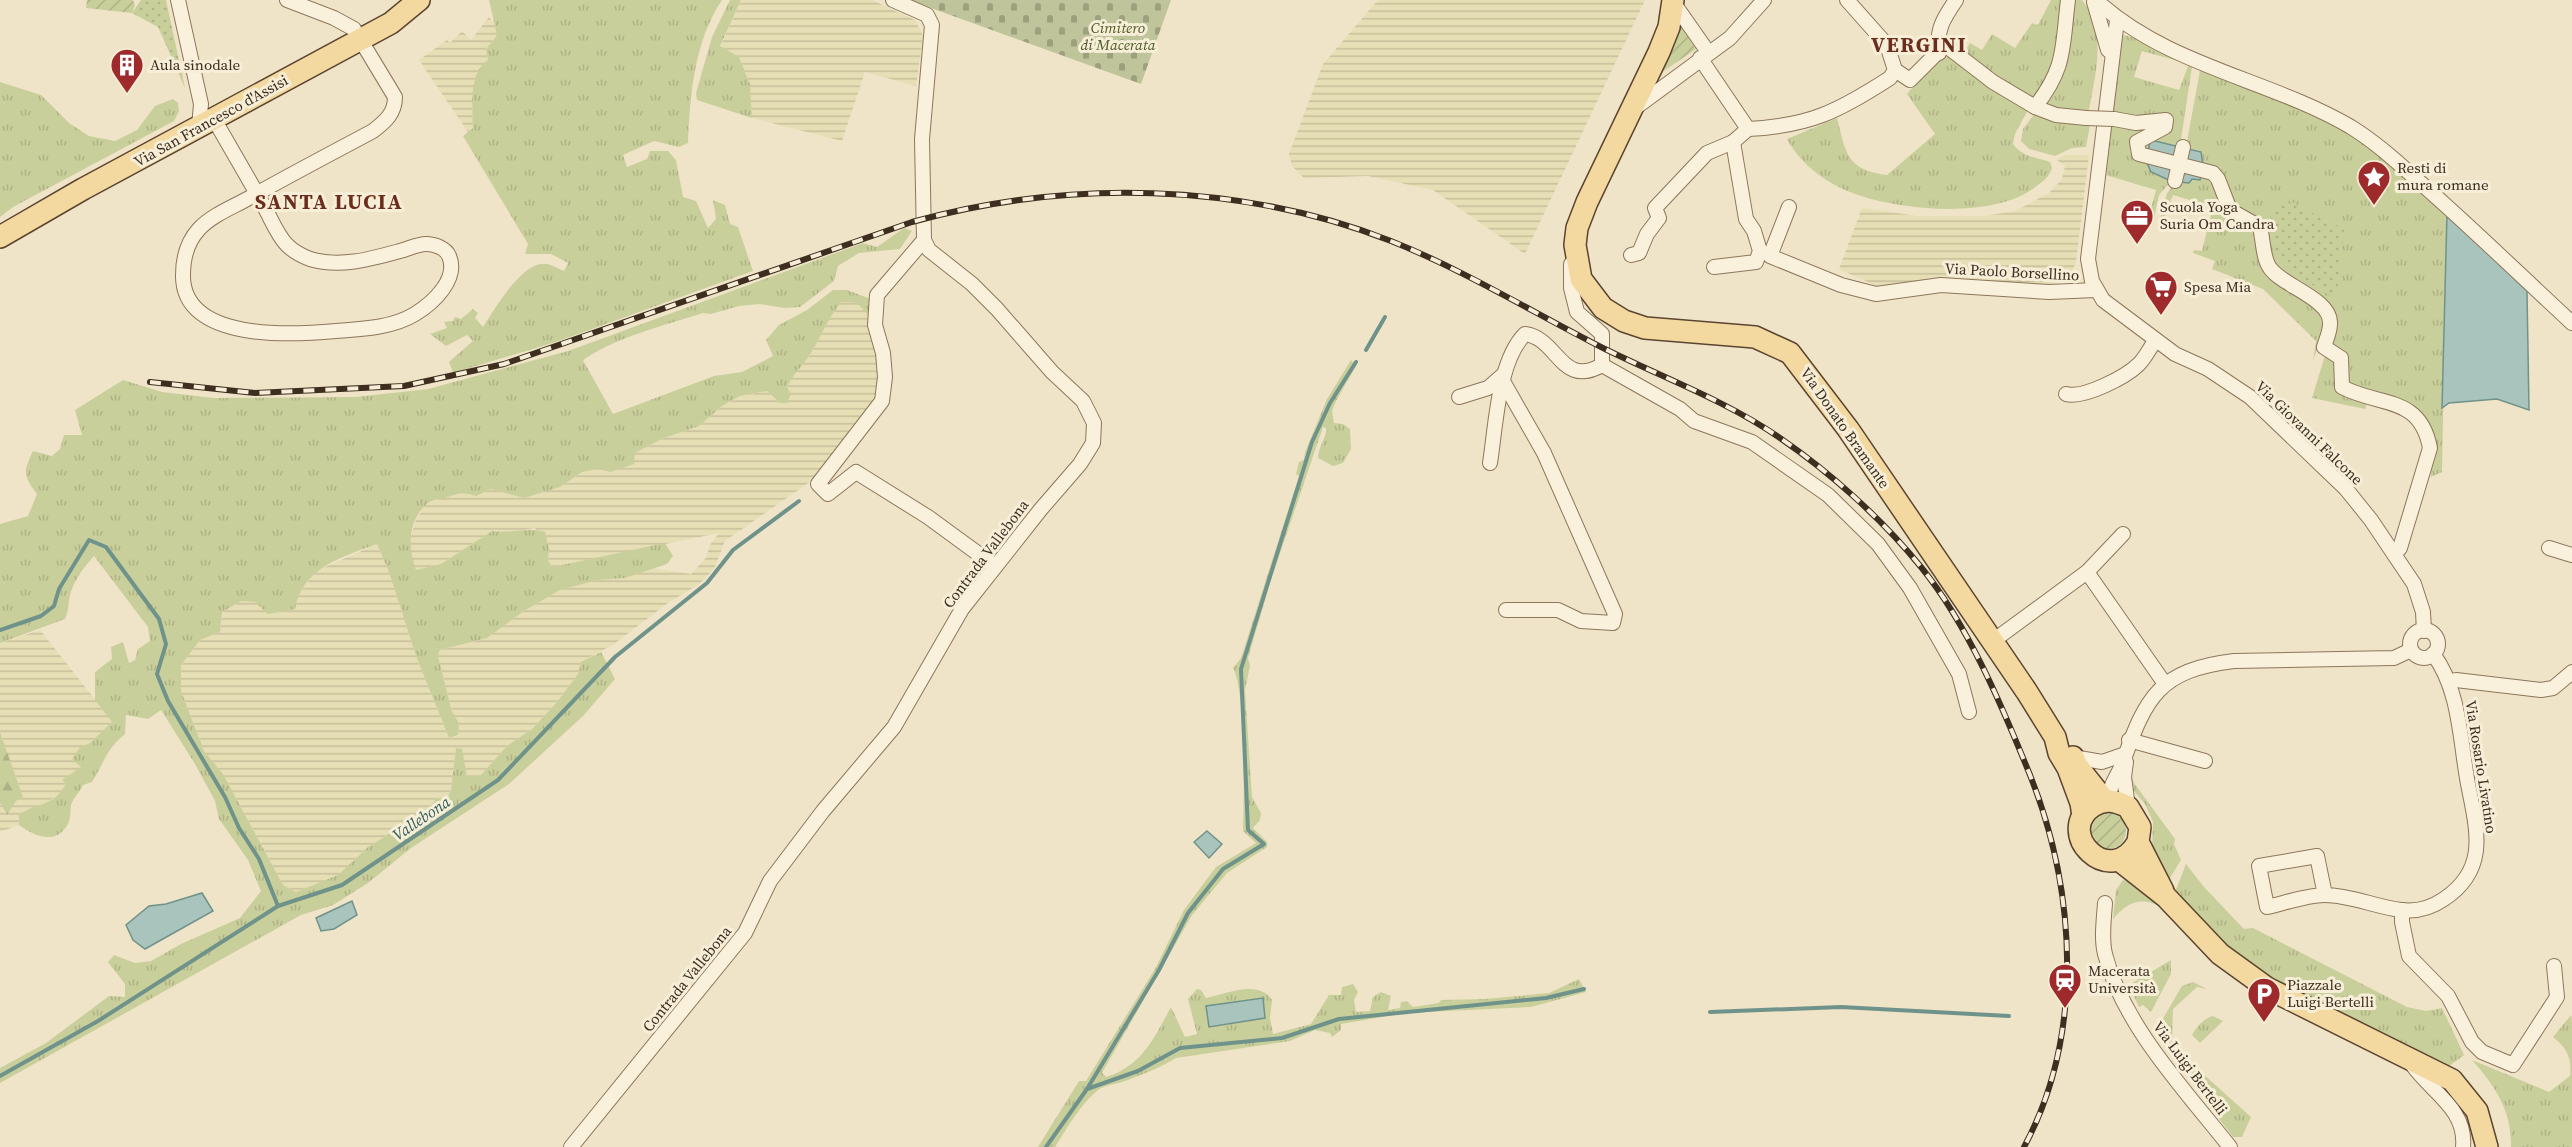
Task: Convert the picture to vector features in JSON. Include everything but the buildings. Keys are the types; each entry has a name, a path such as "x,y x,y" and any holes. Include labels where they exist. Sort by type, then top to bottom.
{"main road":[{"path":"361,39 408,0"},
{"name":"Via San Francesco d'Assisi","path":"0,237 391,23 419,0"},
{"name":"Via Donato Bramante","path":"1673,1 1663,43 1587,202 1577,228 1575,245 1578,268 1589,292 1603,308 1624,321 1645,328 1755,337 1779,345 1790,353 1848,429 1993,641 2055,737 2068,748 2073,757 2114,803 2140,827 2138,842 2166,897"},
{"name":"Via Donato Bramante","path":"2055,737 2059,753 2068,768 2081,803 2083,816 2079,834 2086,851 2101,860 2120,860 2166,897 2220,954 2267,988 2452,1080 2468,1098 2480,1119 2487,1147"},
{"path":"2083,816 2089,808 2114,803"},
{"path":"2120,860 2127,856 2138,842"}],"street":[{"path":"178,0 206,123 257,194 286,244 310,259 330,263 355,262 426,244 440,247 449,255 451,272 447,283 438,296 415,315 367,329 256,334 228,326 198,311 189,299 183,280 183,262 188,246 199,229 257,194 373,130 389,117 395,107 395,97 361,39 346,24 286,0"},
{"path":"893,0 927,15 932,25 922,139 924,240 877,296 875,325 883,353 885,377 882,401 818,484 828,494 856,472 928,517 995,566"},
{"path":"1630,111 1730,38 1764,0"},
{"path":"1847,0 1887,45 1895,70 1910,81 1942,49"},
{"path":"1956,0 1940,23 1937,40 1942,49 2035,107 2056,115 2136,123 2166,120 2165,127 2137,142 2136,151 2147,157 2202,169 2218,179 2230,210 2259,227 2268,266 2280,279 2310,296 2325,310 2331,322 2324,347 2341,358 2342,387 2403,406 2412,412 2428,434 2430,448 2400,549 2394,554"},
{"path":"2035,107 2053,84 2061,66 2068,0"},
{"path":"2095,0 2117,20 2199,63 2302,104 2350,127 2386,151 2478,232 2572,323"},
{"path":"2095,0 2105,31 2110,66"},
{"path":"1673,1 1748,129"},
{"path":"2096,290 2088,259 2117,20"},
{"path":"1631,255 1639,253 1647,234 1659,218 1656,208 1707,153 1733,142 1748,129 1783,128 1842,109 1890,78 1895,70"},
{"path":"1714,267 1756,262 1760,251 1754,231 1746,219 1733,142"},
{"path":"2175,182 2183,147"},
{"name":"Via Paolo Borsellino","path":"1789,207 1770,256 1841,285 1876,294 1941,285 2049,292 2096,290"},
{"name":"Contrada Vallebona","path":"571,1147 745,933 770,881 823,811 894,727 962,609 1089,452 1094,423 1083,401 1052,372 972,284 929,250 924,240"},
{"path":"1575,245 1571,266 1571,288 1577,312 1602,334 1602,365"},
{"name":"Via Giovanni Falcone","path":"2096,290 2103,300 2156,341 2175,354 2208,369 2250,397 2346,489 2414,584 2422,612 2424,631"},
{"path":"1490,463 1504,378 1518,341 1526,334 1537,335 1567,367 1579,372 1592,370 1602,365"},
{"path":"2066,394 2074,396 2086,393 2128,373 2139,364 2156,341"},
{"path":"1602,365 1680,409 1694,421 1752,442 1828,495 1878,544 1910,588 1959,674 1969,712"},
{"path":"1459,397 1488,388 1504,378"},
{"path":"1504,378 1544,453 1616,614 1613,624 1581,621 1558,610 1506,610"},
{"path":"1993,641 2087,572 2123,534"},
{"path":"2549,549 2572,555"},
{"path":"2087,572 2165,684"},
{"path":"2424,631 2432,633 2436,639 2437,647 2433,654 2421,658 2411,650 2412,637 2424,631"},
{"path":"2114,803 2109,788 2129,740 2144,707 2165,684 2209,664 2234,661 2394,658 2411,650"},
{"name":"Via Rosario Livatino","path":"2325,895 2317,856 2259,866 2267,907 2325,895 2402,910 2420,910 2435,905 2450,895 2470,875 2475,861 2476,825 2450,682 2433,654"},
{"path":"2450,682 2456,680 2541,690 2553,688 2572,672"},
{"path":"2129,740 2205,761"},
{"path":"2073,757 2102,762 2125,754"},
{"path":"2114,803 2124,777 2125,754"},
{"name":"Via Luigi Bertelli","path":"2105,903 2105,953 2120,995 2141,1031 2230,1147"},
{"path":"2402,910 2402,922 2409,956 2448,996 2472,1042 2482,1052 2513,1065 2557,997 2554,966"},
{"path":"2406,1056 2418,1073 2449,1104 2464,1134 2463,1147"}],"shaded area":[{"path":"741,0 872,0 915,20 923,36 916,86 865,72 842,141 752,118 750,84 739,57 720,47"},
{"path":"1378,0 1645,0 1525,254 1433,190 1368,176 1304,178 1292,166 1289,154 1323,64"},
{"path":"489,17 497,27 497,35 486,49 488,60 472,107 473,128 468,132 419,60 447,40 450,43 462,31 471,40"},
{"path":"2064,155 2089,155 2076,262 2070,276 2058,283 2041,286 1879,287 1839,269 1862,208 1918,216 1984,216 2015,211 2049,193 2062,179 2065,166 2057,160"},
{"path":"842,302 858,303 871,318 880,363 878,387 875,403 814,479 725,541 714,569 699,584 668,603 614,644 581,662 578,674 557,702 532,729 507,746 481,775 467,777 462,750 456,748 451,790 447,799 436,798 427,815 397,829 368,847 338,875 296,892 283,885 223,774 204,751 181,691 181,665 200,640 220,632 222,612 241,601 255,602 298,595 316,571 377,544 389,572 416,656 449,738 458,736 438,656 440,650 487,638 524,611 560,590 598,580 625,578 652,568 691,574 706,558 710,545 719,533 553,567 548,561 549,549 535,528 504,533 492,531 441,564 416,571 410,555 410,540 415,522 426,504 460,491 476,496 491,489 507,492 560,487 582,472 598,469 610,472 635,453 664,438 699,426 722,406 741,396 767,391 780,403 793,374 810,355 833,311"},
{"path":"40,630 113,722 90,743 82,767 62,780 66,784 61,792 40,808 25,811 19,815 19,825 0,832 0,803 6,814 16,801 23,797 0,732 0,643"}],"green space":[{"path":"87,0 133,0 135,5 132,13 86,8"},
{"path":"141,0 166,0 185,88 158,27 132,13"},
{"path":"489,0 722,0 705,33 699,51 692,88 688,143 679,147 654,141 623,155 627,167 647,159 650,151 668,151 676,160 683,197 696,201 708,228 716,219 713,200 725,205 730,224 738,227 753,271 556,342 453,373 449,362 473,341 467,335 446,346 430,334 447,328 444,322 453,321 455,317 461,319 473,309 478,313 475,318 483,327 510,287 528,269 547,264 564,271 568,263 551,254 525,254 528,244 463,136 473,128 472,100 475,81 482,66 488,60 486,49 497,35"},
{"path":"730,0 741,0 720,46 739,57 750,84 752,118 697,100 696,93 712,37"},
{"name":"Cimitero di Macerata","path":"909,0 1171,0 1141,84"},
{"path":"2051,0 2062,0 2057,63 2034,102 1994,80 1995,73 1963,55 1970,43 1982,50 1992,34 2015,48 2032,23 2038,25"},
{"path":"2070,0 2082,0 2095,26 2096,71 2088,116 2038,105 2055,86"},
{"path":"1679,23 1696,49 1658,75"},
{"path":"2124,35 2139,39 2177,58 2178,61 2142,51 2134,77 2179,90 2188,66 2192,67 2180,146 2155,141 2148,154 2140,153 2152,118 2108,115 2119,37"},
{"path":"1943,51 2029,108 2015,134 2013,144 2025,154 2050,162 2052,168 2047,177 2034,188 2017,198 1974,208 1926,208 1902,205 1861,196 1838,187 1809,167 1793,149 1787,139 1837,118 1850,158 1864,169 1887,175 1935,134 1907,94"},
{"path":"2200,70 2322,117 2372,146 2447,213 2442,472 2431,477 2432,438 2417,407 2351,389 2329,343 2336,320 2327,303 2312,290 2283,274 2271,258 2269,240 2218,189 2204,165 2200,152 2186,147"},
{"path":"0,82 41,95 69,123 89,136 115,141 137,130 155,106 173,99 178,103 179,111 174,121 13,207 0,217"},
{"path":"2036,112 2090,125 2086,147 2072,148 2055,156 2029,149 2021,141 2023,129"},
{"path":"2108,122 2155,124 2131,146 2130,151 2171,181 2159,195 2154,217 2149,216 2156,190 2102,174"},
{"path":"2202,172 2219,193 2229,220 2242,224 2254,236 2260,259 2268,276 2274,282 2305,298 2318,309 2322,317 2323,328 2313,361 2316,341 2263,289 2212,269 2215,261 2193,253 2194,250 2202,251 2213,207 2173,195 2164,219 2160,219 2167,193 2177,182 2190,181"},
{"path":"2293,203 2344,229 2336,299 2285,268 2275,252 2270,209"},
{"path":"904,228 912,231 900,249 859,253 838,266 834,281 800,307 784,308 760,304 739,306 711,314 703,313 626,338 583,360 613,414 714,376 742,372 773,356 766,340 779,325 807,310 833,290 847,290 871,299 871,318 857,303 842,302 837,308 809,356 789,382 787,387 791,394 787,403 780,403 767,391 740,396 722,406 699,426 664,438 635,453 634,464 610,472 598,469 582,472 560,487 524,498 491,489 476,496 460,494 433,500 420,511 411,536 413,562 416,570 441,564 492,531 539,530 545,532 549,549 548,561 553,567 665,543 673,556 667,564 625,578 598,580 560,590 524,611 487,638 440,650 438,656 452,712 459,723 458,735 449,738 416,656 389,572 377,544 338,559 315,574 299,595 295,609 268,614 255,602 241,601 222,612 220,632 200,640 181,665 181,691 204,751 223,774 283,885 296,892 338,875 368,847 397,829 427,815 436,798 447,799 451,790 456,748 462,749 467,776 481,775 507,746 532,729 557,702 578,674 581,662 601,652 615,679 583,716 509,784 411,848 368,883 333,905 301,915 0,1083 0,1068 46,1043 109,996 125,997 125,984 108,962 114,955 135,963 151,961 181,944 240,918 261,891 248,860 219,819 215,801 195,764 161,710 148,719 126,715 125,734 109,751 92,782 83,785 73,800 69,822 63,831 51,837 45,837 31,833 19,825 19,815 49,801 61,792 66,784 62,780 81,767 72,759 80,747 90,743 112,722 95,700 95,672 112,659 111,647 123,642 129,663 135,660 138,649 150,641 148,627 94,556 74,584 65,619 0,643 0,524 28,516 37,494 26,474 27,464 33,451 52,456 60,449 64,435 82,435 75,410 123,380 162,392 214,398 356,397 428,389 568,351 863,243 877,247"},
{"path":"2326,352 2338,365 2337,379 2368,400 2365,409 2312,398"},
{"path":"1351,360 1356,366 1332,411 1334,423 1343,424 1350,429 1351,449 1343,463 1333,466 1318,458 1326,432 1326,428 1323,427 1271,580 1248,658 1250,666 1245,690 1252,797 1261,813 1260,820 1253,828 1267,842 1267,847 1227,873 1192,915 1102,1073 1106,1077 1118,1072 1138,1058 1146,1050 1171,1007 1185,1037 1197,1034 1188,999 1197,989 1201,990 1206,998 1251,989 1266,994 1272,1000 1270,1018 1273,1034 1311,1024 1329,995 1341,995 1342,987 1353,984 1358,992 1354,1000 1356,1012 1370,1011 1373,997 1381,992 1391,996 1388,1010 1400,1008 1401,1002 1407,1001 1413,1007 1439,1003 1441,1000 1485,999 1549,993 1579,979 1586,992 1531,1007 1406,1013 1341,1024 1341,1030 1332,1037 1330,1033 1315,1030 1290,1041 1176,1058 1125,1081 1098,1090 1080,1110 1055,1147 1038,1147 1079,1081 1086,1081 1155,969 1184,910 1216,867 1256,843 1243,831 1242,721 1237,680 1233,668 1241,658 1299,476 1296,474 1299,462 1304,460 1305,452 1327,399"},
{"path":"0,732 23,797 16,801 7,815 0,803"},
{"path":"2130,771 2134,783 2175,839 2174,844 2181,860 2167,883 2152,851 2153,822 2145,804 2132,789"},
{"path":"2108,813 2120,819 2126,831 2120,843 2108,849 2096,843 2090,831 2096,819"},
{"path":"2186,864 2204,887 2244,929 2253,928 2407,1007 2426,1011 2442,1008 2464,1055 2448,1067 2281,986 2234,954 2175,892"},
{"path":"2123,880 2136,883 2161,907 2147,902 2135,902 2124,908 2113,919 2116,890"},
{"path":"2171,960 2171,974 2151,1012 2143,1005 2139,1007 2129,985"},
{"path":"2193,982 2207,989 2197,987 2173,1009 2172,1046 2251,1117 2242,1137 2233,1137 2157,1037 2161,1022 2182,986"},
{"path":"2571,1015 2572,1147 2511,1147 2509,1122 2505,1111 2495,1089 2472,1060 2549,1092 2570,1076 2568,1054 2553,1037"},
{"path":"2213,1016 2223,1021 2200,1043 2192,1035 2201,1023"}],"water":[{"path":"2155,141 2201,152 2203,165 2200,180 2192,179 2189,183 2171,181 2151,172 2146,161 2150,142"},
{"path":"2447,213 2527,291 2529,410 2497,399 2449,403 2442,408"},
{"path":"1207,831 1222,844 1209,858 1194,842"},
{"path":"202,893 213,911 145,949 133,940 126,925 149,906 166,904"},
{"path":"352,901 357,915 334,929 321,931 316,918"},
{"path":"1263,998 1265,1018 1209,1027 1206,1006"}],"waterway":[{"path":"1366,350 1385,317"},
{"path":"1087,1089 1159,970 1188,913 1223,869 1264,844 1248,830 1241,669 1312,442 1330,403 1356,362"},
{"name":"Vallebona","path":"0,1076 98,1021 278,906 342,885 498,780 615,657 707,583 733,550 799,501"},
{"path":"0,630 41,616 54,606 59,589 89,540 106,547 159,619 166,644 157,674 168,701 225,797 239,828 259,859 278,906"},
{"path":"1046,1147 1087,1089 1138,1071 1180,1048 1282,1038 1339,1019 1546,998 1584,989"},
{"path":"1710,1012 1841,1007 2009,1016"}],"railway":[{"path":"150,382 255,393 404,386 504,364 912,222 971,208 1031,199 1092,194 1153,193 1214,198 1274,207 1333,221 1418,252 1601,347 1715,400 1759,424 1799,452 1855,498 1906,549 1938,590 1969,640 2008,722 2030,775 2057,866 2064,914 2067,962 2065,1010 2057,1058 2044,1103 2024,1147"}],"place":[{"name":"Aula sinodale","path":"127,94"},
{"name":"Resti di mura romane","path":"2374,206"},
{"name":"Scuola Yoga Suria Om Candra","path":"2137,245"},
{"name":"Spesa Mia","path":"2161,316"},
{"name":"Macerata Università","path":"2065,1009"},
{"name":"Piazzale Luigi Bertelli","path":"2264,1023"}],"district":[{"name":"VERGINI","path":"1919,45"},
{"name":"SANTA LUCIA","path":"329,202"}]}
